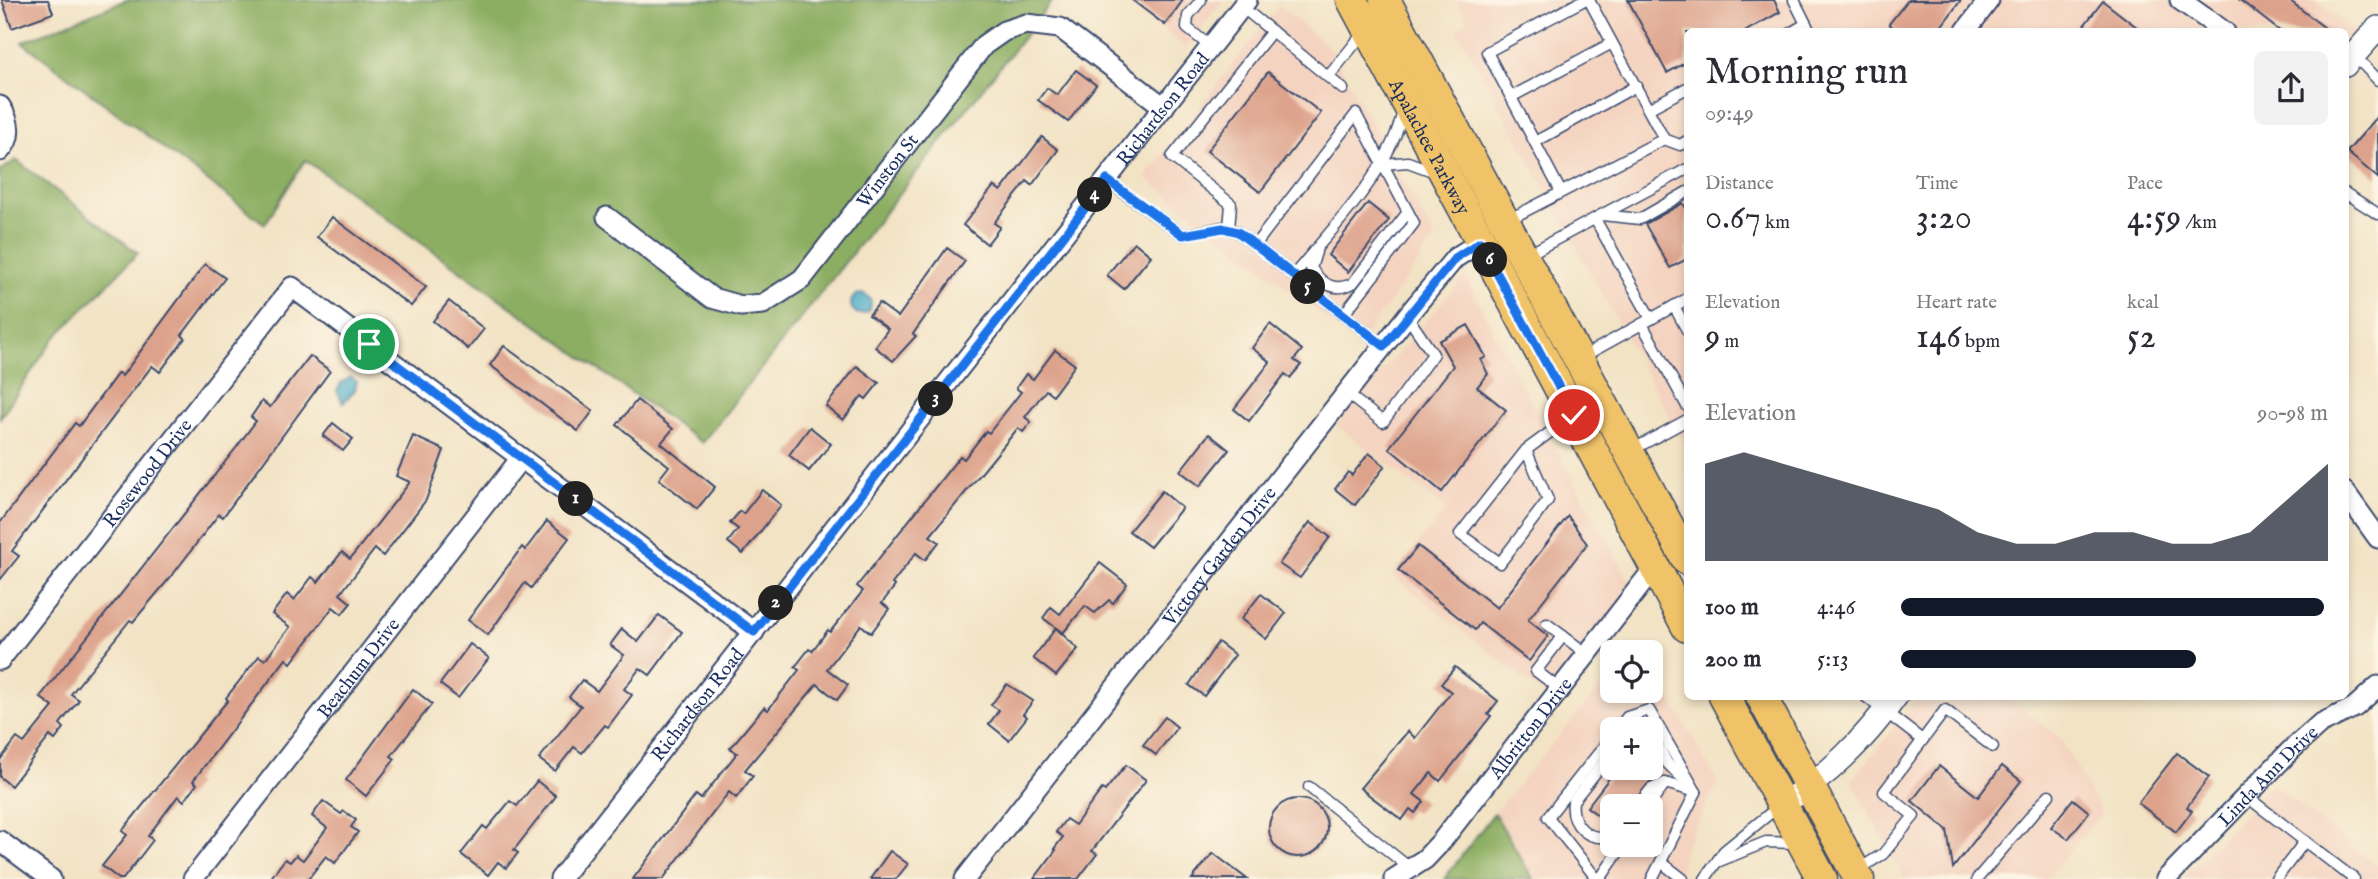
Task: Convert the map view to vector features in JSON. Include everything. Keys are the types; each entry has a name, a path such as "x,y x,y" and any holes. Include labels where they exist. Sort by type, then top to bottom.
{"main road":[{"name":"Apalachee Parkway","path":"1352,0 1684,621"},
{"name":"Apalachee Parkway","path":"1385,0 1627,452 1684,546"},
{"path":"1480,242 1501,243 1524,257"},
{"path":"1579,423 1613,451 1627,452 1612,486"},
{"path":"1726,700 1822,879"},
{"path":"1763,700 1857,876"}],"street":[{"path":"1968,28 1989,0"},
{"path":"2179,0 2219,28"},
{"name":"Richardson Road","path":"560,879 1245,2"},
{"name":"Winston St","path":"607,217 712,298 741,306 763,304 802,278 984,44 1004,31 1026,24 1060,29 1164,107"},
{"path":"2350,60 2378,28"},
{"path":"0,106 9,123 9,134 0,151"},
{"name":"Victory Garden Drive","path":"965,879 1407,316 1455,258 1480,242"},
{"name":"Rosewood Drive","path":"0,660 292,287 522,458"},
{"path":"522,458 754,632"},
{"name":"Beachum Drive","path":"193,879 522,458"},
{"path":"2349,498 2378,538"},
{"name":"Albritton Drive","path":"1403,874 1441,842 1655,567"},
{"name":"Linda Ann Drive","path":"2166,879 2246,795 2320,724 2355,707 2378,686"},
{"path":"1782,804 1810,788 1849,755 1891,704"},
{"path":"0,841 51,879"}],"lane":[{"path":"1201,0 1188,16 1187,28 1211,47"},
{"path":"1561,192 1487,52 1584,0"},
{"path":"1590,0 1664,139 1680,145 1684,143"},
{"path":"1794,0 1808,28"},
{"path":"1245,2 1272,32 1343,89"},
{"path":"1328,77 1367,28"},
{"path":"1229,229 1230,204 1172,158 1272,32"},
{"path":"1511,97 1612,43"},
{"path":"2350,60 2378,80"},
{"path":"1535,142 1636,86"},
{"path":"1648,108 1684,90"},
{"path":"1294,275 1383,163 1400,128 1405,99"},
{"path":"1255,245 1356,114 1415,223 1344,314"},
{"path":"1504,222 1664,139"},
{"path":"1383,163 1408,163 1428,168 1448,179"},
{"path":"1524,257 1684,171"},
{"path":"1107,180 1183,235 1229,229 1255,245 1384,346"},
{"path":"1598,217 1640,219 1684,194"},
{"path":"2349,196 2378,214"},
{"path":"1321,242 1311,268 1331,287 1346,287 1353,283 1408,212"},
{"path":"1598,217 1684,400"},
{"path":"1578,359 1684,301"},
{"path":"1674,306 1684,324"},
{"path":"1346,393 1383,422 1433,354 1407,316"},
{"path":"1627,452 1684,422"},
{"path":"1526,450 1548,500 1500,563 1460,534 1526,450 1579,423"},
{"path":"1547,624 1587,654"},
{"path":"1560,689 1536,671 1563,636"},
{"path":"1891,704 1922,740"},
{"path":"1627,717 1648,710 1652,717"},
{"path":"1857,876 1883,853 1914,816 1884,792 1945,710 1993,747"},
{"path":"1663,736 1696,792"},
{"path":"1600,751 1548,817 1598,879 1614,857"},
{"path":"1663,755 1667,763 1696,792"},
{"path":"1600,767 1573,801 1572,811 1573,818 1588,834 1600,839"},
{"path":"1647,794 1651,789 1665,783 1696,792"},
{"path":"1658,794 1665,783"},
{"path":"1309,787 1403,874"},
{"path":"1652,879 1696,792"},
{"path":"1977,879 2049,795"},
{"path":"2246,795 2354,879"},
{"path":"1705,879 1724,851 1757,821 1782,804"},
{"path":"1717,862 1766,842 1781,840 1803,844"},
{"path":"2276,879 2305,841"},
{"path":"1661,862 1683,879"}],"shaded area":[{"path":"1126,0 1223,0 1186,48"},
{"path":"1456,0 2316,0 2356,32 2349,39 2349,28 1684,28 1684,443 1457,29 1468,21"},
{"path":"1279,5 1331,49 1435,239 1359,344 1145,177"},
{"path":"1465,276 1531,403 1632,586 1546,696 1393,576 1446,509 1336,425"},
{"path":"1663,685 1718,783 1685,846 1678,879 1533,879 1494,813 1600,687 1600,703 1663,703"},
{"path":"1916,700 2013,700 2060,738 2102,813 2046,879 1904,879 1852,781"},
{"path":"2272,784 2378,867 2378,879 2183,879"}],"green space":[{"path":"126,0 1053,0 702,443 305,160 265,224 22,42"},
{"path":"16,160 138,253 53,340 0,418 0,171"},
{"path":"1494,813 1533,879 1444,879"}],"water":[{"path":"861,294 868,297 871,304 868,311 861,314 854,311 851,304 854,297"},
{"path":"351,377 357,382 355,390 343,403 337,391 341,383"}],"building":[{"path":"2,0 48,0 53,13 12,28"},
{"path":"1132,0 1183,0 1165,25"},
{"path":"1628,0 1774,0 1780,12 1751,28 1684,28 1684,64 1667,73"},
{"path":"1908,0 1961,0 1940,28 1894,28 1889,24"},
{"path":"2240,0 2289,0 2325,28 2276,28"},
{"path":"2103,1 2138,28 2082,28"},
{"path":"1076,70 1096,85 1068,122 1038,100 1047,88 1057,95"},
{"path":"1268,72 1321,113 1260,192 1207,151"},
{"path":"2378,116 2378,178 2349,154 2349,150"},
{"path":"1042,137 1058,150 1032,185 1027,181 994,223 1000,227 987,244 963,225 994,186 1001,191"},
{"path":"1368,203 1389,220 1348,272 1328,255"},
{"path":"1683,203 1684,261 1670,268 1645,224"},
{"path":"332,217 426,287 411,306 317,237"},
{"path":"1134,242 1151,256 1124,289 1107,275"},
{"path":"947,248 965,261 913,334 916,336 893,361 875,347 888,329 869,315 879,303 898,317"},
{"path":"205,264 225,278 182,335 185,338 160,372 152,366 12,551 19,556 0,580 0,523 75,423 79,426 118,373 122,376"},
{"path":"449,301 484,329 468,349 433,321"},
{"path":"1270,324 1302,350 1294,360 1301,365 1290,378 1285,374 1249,421 1234,409 1270,362 1252,348"},
{"path":"1468,325 1486,357 1481,360 1488,374 1477,387 1506,410 1442,492 1389,448 1453,366 1439,341"},
{"path":"504,346 593,411 578,431 490,365"},
{"path":"1055,350 1075,365 1053,395 1046,390 1025,417 1031,422 1023,432 1018,428 930,536 939,542 925,560 916,553 892,584 895,586 882,603 889,609 871,633 861,625 827,669 848,685 837,700 817,684 745,770 753,776 736,798 729,792 663,879 633,879 696,795 701,799 737,753 730,748 764,707 768,710 799,670 795,667 809,649 812,651 828,630 830,632 863,591 857,586 960,456 964,459 986,431 989,433 1021,392 1016,388 1026,374 1033,379"},
{"path":"310,356 330,371 223,517 219,514 174,573 133,622 130,620 71,694 79,700 60,724 64,728 55,740 50,736 11,786 0,777 0,760 17,738 24,743 53,707 40,697 236,448 256,421 251,417 262,401 270,407"},
{"path":"857,366 879,383 866,399 862,396 843,420 826,406"},
{"path":"637,400 673,429 661,443 715,487 697,509 659,479 669,466 617,425"},
{"path":"333,423 353,439 343,451 323,436"},
{"path":"810,427 831,444 809,471 789,455"},
{"path":"1209,434 1229,450 1200,486 1180,471"},
{"path":"413,436 444,450 426,500 383,556 375,549 340,594 351,603 342,614 333,607 291,663 286,659 193,781 197,784 184,801 178,796 148,836 153,840 123,879 119,879 102,866 127,835 122,831 228,700 226,698 259,656 265,660 290,627 272,614 287,594 294,600 312,577 318,582 342,552 350,559 410,482 396,476"},
{"path":"1369,453 1385,466 1355,505 1335,489 1348,472 1352,475"},
{"path":"762,490 781,505 743,554 728,542 738,529 730,523 740,511 743,514"},
{"path":"1162,491 1182,508 1150,547 1129,531"},
{"path":"1568,516 1587,544 1528,620 1548,636 1529,661 1480,623 1475,630 1398,570 1418,546 1497,608"},
{"path":"547,521 569,538 531,588 525,583 488,635 468,620 522,547 525,550"},
{"path":"1310,522 1330,537 1300,578 1279,564"},
{"path":"1100,563 1127,584 1113,603 1109,600 1095,613 1085,606 1063,633 1043,618 1051,607 1060,614"},
{"path":"1261,594 1286,613 1266,639 1241,619"},
{"path":"659,615 682,632 650,675 640,668 624,689 632,695 608,727 605,725 582,753 574,747 555,771 539,759 581,706 569,697 582,680 597,691 624,655 610,645 622,629 638,642"},
{"path":"1056,628 1078,649 1056,676 1033,658"},
{"path":"1218,642 1235,655 1204,696 1189,685"},
{"path":"470,644 489,658 458,698 440,684"},
{"path":"1455,667 1498,701 1488,714 1491,716 1440,781 1431,773 1414,794 1424,802 1415,813 1410,809 1402,820 1360,788 1408,731 1415,738 1451,692 1441,684"},
{"path":"1007,684 1033,701 1023,714 1027,717 1009,740 989,724 999,710 991,705"},
{"path":"413,689 432,704 391,756 395,759 366,796 346,780"},
{"path":"1165,717 1177,727 1156,755 1143,745"},
{"path":"2177,753 2209,777 2187,807 2192,811 2176,832 2138,803"},
{"path":"1126,765 1146,780 1092,851 1097,854 1078,879 1034,879 1063,837 1056,832 1066,819 1075,825 1102,789 1105,791"},
{"path":"1939,766 1978,797 2002,766 2021,781 1953,868 1947,830 1912,801"},
{"path":"1608,780 1652,780 1640,794 1600,794 1600,817 1587,807"},
{"path":"537,781 556,796 514,850 518,853 506,868 498,862 488,875 461,854 483,826 487,829 510,801 517,806"},
{"path":"1292,799 1304,799 1319,807 1327,822 1327,834 1319,849 1304,857 1292,857 1277,849 1269,834 1269,822 1277,807"},
{"path":"2073,799 2089,812 2068,839 2051,827"},
{"path":"323,801 341,814 344,811 356,820 351,827 358,832 335,863 326,856 308,879 270,879 285,859 290,862 296,855 303,860 327,828 312,816"},
{"path":"890,851 908,864 896,879 870,879"},
{"path":"1213,853 1247,879 1192,879"}],"route":[{"path":"369,344 754,632 1107,180 1183,235 1223,228 1238,232 1384,346 1455,258 1480,242 1574,415"}]}
